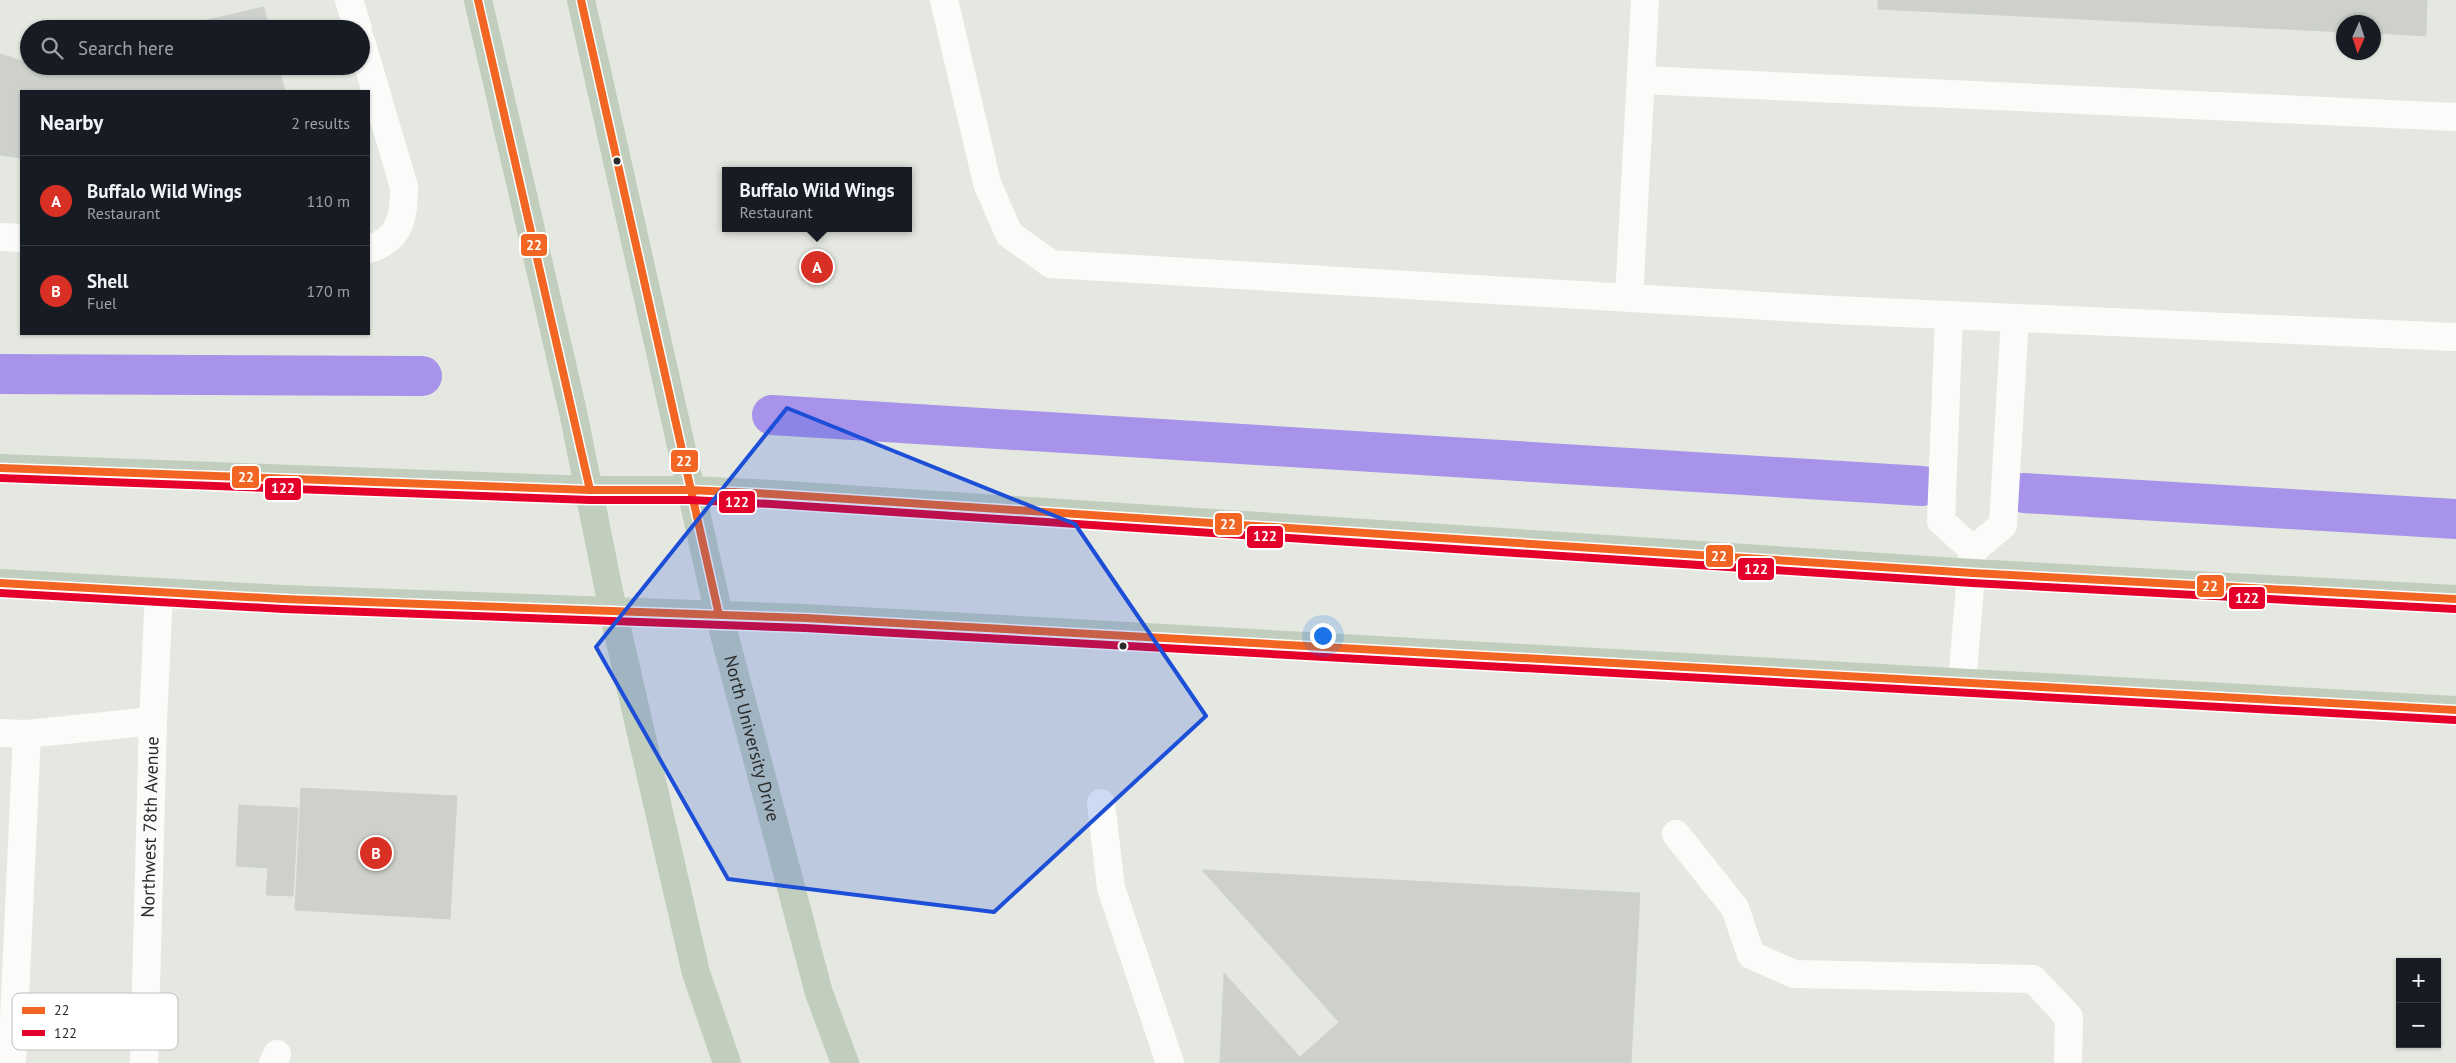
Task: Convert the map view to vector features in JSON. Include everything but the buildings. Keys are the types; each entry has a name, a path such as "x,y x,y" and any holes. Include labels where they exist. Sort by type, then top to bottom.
{"main road":[{"path":"478,0 590,490 613,611 696,973 727,1063"},
{"name":"North University Drive","path":"581,0 719,615 819,993 845,1063"},
{"path":"0,468 590,490 690,490 1973,561 2456,599"},
{"path":"0,583 283,599 805,618 2456,710"}],"street":[{"path":"349,0 355,20"},
{"path":"944,0 987,183 1010,234 1052,264 1949,315 2456,337"},
{"path":"1629,298 1646,0"},
{"path":"370,72 404,187 404,209 401,225 384,242 370,249"},
{"path":"1641,80 2456,117"},
{"path":"0,236 20,238"},
{"path":"1949,315 1941,521 1973,561"},
{"path":"1962,683 1973,561 2003,525 2015,318"},
{"name":"Northwest 78th Avenue","path":"146,993 153,721 159,592"},
{"path":"0,733 27,734 153,721"},
{"path":"15,993 27,734"},
{"path":"1101,803 1111,888 1170,1063"},
{"path":"1676,834 1735,908 1751,955 1794,974 2033,979 2069,1017 2068,1063"},
{"path":"12,1063 13,1050"},
{"name":"Northwest 78th Avenue","path":"144,1050 144,1063"}],"highlighted area":[{"path":"787,408 1075,524 1206,716 994,912 728,879 596,647"}],"waterway":[{"path":"0,374 422,376"},
{"path":"772,415 1922,486"},
{"path":"2024,493 2456,519"}],"transit line":[{"name":"22","path":"478,0 590,490"},
{"name":"22","path":"581,0 719,615"},
{"name":"22","path":"0,468 590,490 690,490 772,494 1973,573 2456,599"},
{"name":"122","path":"0,478 590,500 690,500 771,504 1972,583 2455,609"},
{"name":"22","path":"0,583 283,599 805,618 2456,710"},
{"name":"122","path":"0,593 283,609 805,628 2455,720"}],"place":[{"name":"Buffalo Wild Wings","path":"817,267"},
{"name":"Shell","path":"376,853"}]}
